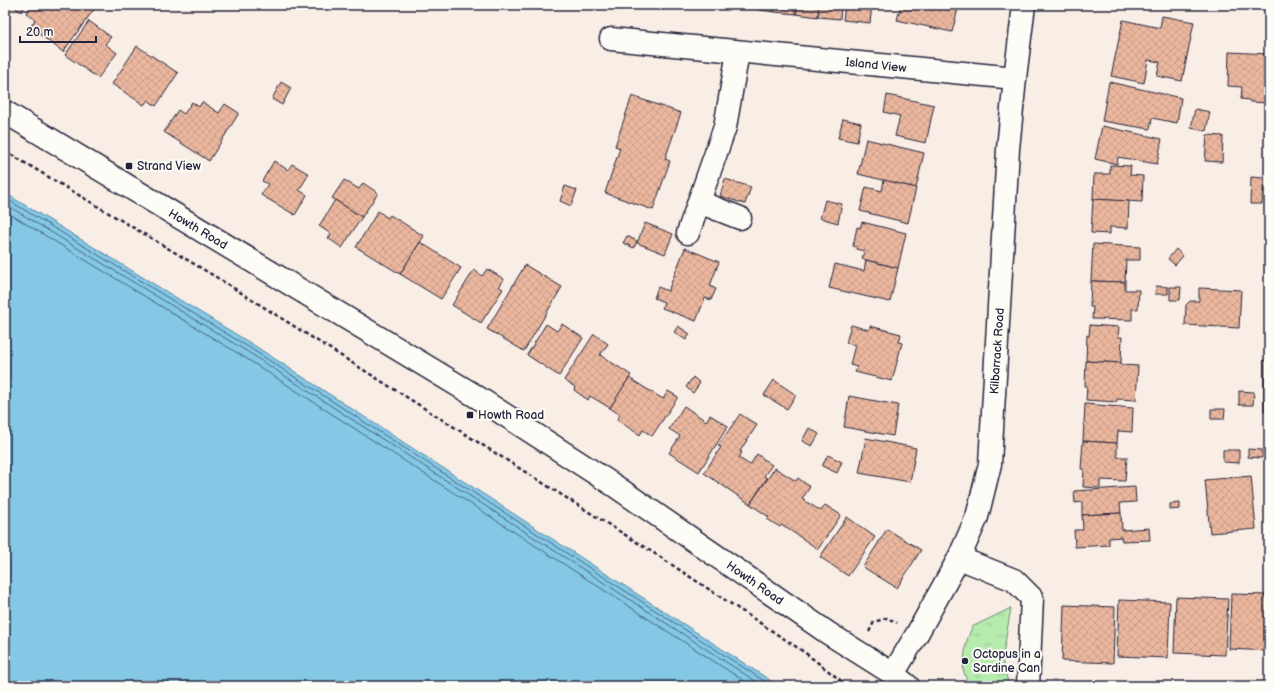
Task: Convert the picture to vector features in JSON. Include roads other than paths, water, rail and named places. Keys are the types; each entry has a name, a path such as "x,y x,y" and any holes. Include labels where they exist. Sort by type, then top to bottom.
{"main road":[{"name":"Kilbarrack Road","path":"901,680 917,634 959,558 977,517 990,464 1008,149 1024,5"},
{"name":"Island View","path":"611,39 1015,78"},
{"path":"688,233 725,127 738,52"},
{"name":"Howth Road","path":"5,112 474,395 615,486 828,633 901,680"},
{"path":"699,202 740,218"},
{"path":"959,558 1014,580 1032,598 1028,686"}],"water":[{"path":"5,193 252,344 779,686 5,686"}],"place":[{"name":"Strand View","path":"129,166"},
{"name":"Howth Road","path":"470,415"},
{"name":"Octopus in a Sardine Can","path":"965,661"}]}
